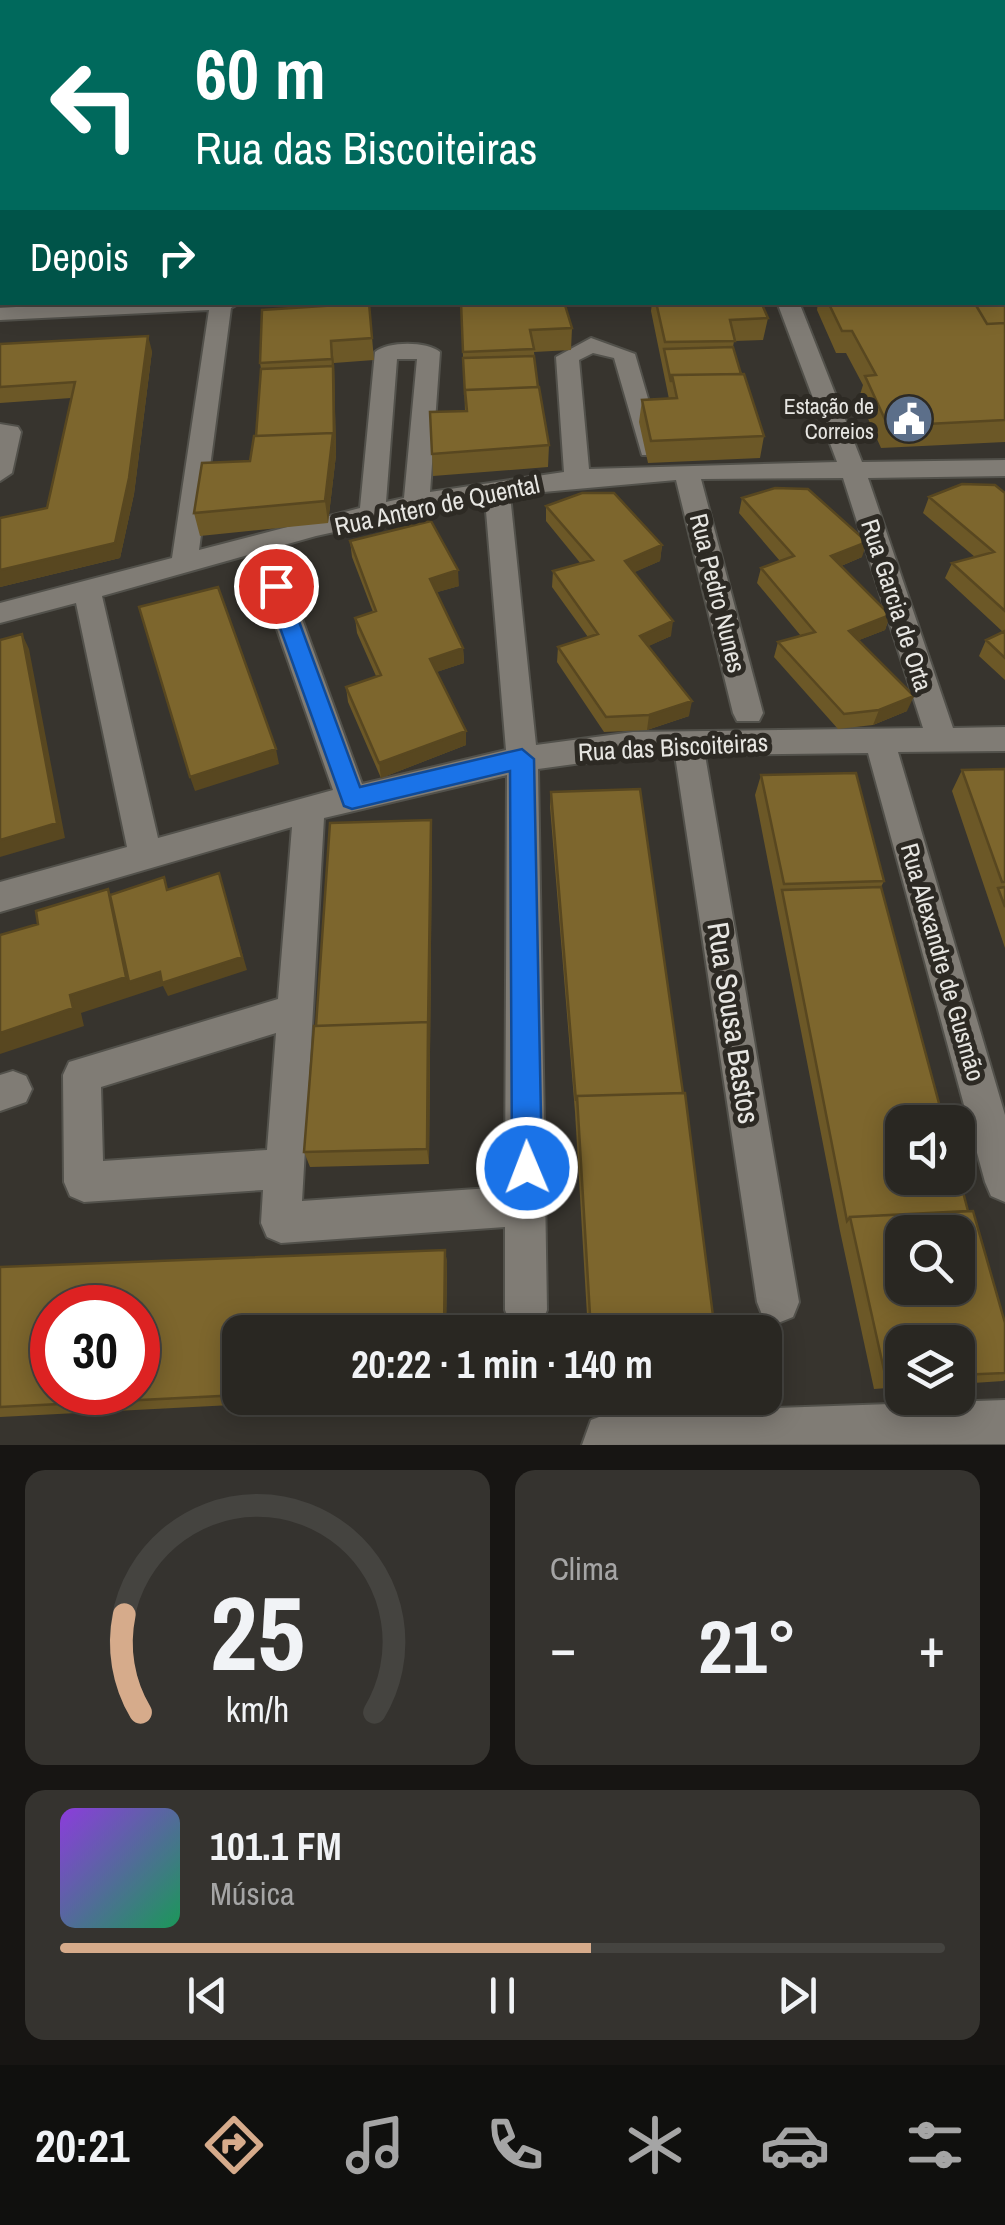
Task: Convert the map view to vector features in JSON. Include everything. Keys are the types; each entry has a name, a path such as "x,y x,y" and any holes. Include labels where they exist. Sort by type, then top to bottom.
{"street":[{"path":"0,314 181,305"},
{"path":"184,564 221,305"},
{"name":"Rua Garcia de Orta","path":"789,305 852,472 942,739"},
{"path":"578,479 567,357 591,345 624,354 657,473"},
{"path":"372,516 386,352 430,352 416,506"},
{"path":"0,431 8,432 0,472"},
{"name":"Rua Antero de Quental","path":"0,613 372,516 498,488 657,473 1005,468"},
{"name":"Rua Pedro Nunes","path":"688,474 748,713"},
{"path":"498,488 522,759 526,1310"},
{"path":"276,586 352,799"},
{"path":"88,592 145,854"},
{"name":"Rua das Biscoiteiras","path":"0,897 309,809 522,759 634,744 1005,739"},
{"name":"Rua Alexandre de Gusmão","path":"880,742 1005,1182"},
{"name":"Rua Sousa Bastos","path":"688,744 778,1302"},
{"path":"309,809 281,1223 528,1205"},
{"path":"283,1169 84,1182 82,1075 296,1010"},
{"path":"604,1445 608,1436 1005,1422"}],"building":[{"path":"369,305 372,338 331,341 332,359 260,363 262,310"},
{"path":"461,305 565,305 572,328 530,330 534,349 463,352"},
{"path":"657,305 762,305 768,318 730,320 735,341 665,342"},
{"path":"829,305 976,305 987,324 1005,323 1005,420 888,426 865,376 876,375 852,331 842,331"},
{"path":"976,305 1005,305 1005,323 987,324"},
{"path":"148,336 129,478 115,543 0,570 0,518 47,508 75,382 0,387 0,344"},
{"path":"733,347 741,374 672,375 671,382 664,349"},
{"path":"534,356 538,387 465,390 465,395 463,358"},
{"path":"333,366 334,439 333,433 256,436 261,369"},
{"path":"744,374 764,436 651,441 642,400 677,398 672,375"},
{"path":"539,387 549,445 432,454 430,412 467,411 465,390"},
{"path":"333,433 325,501 194,513 202,463 250,461 254,436"},
{"path":"962,484 995,485 1005,493 1005,611 952,563 994,552 929,497"},
{"path":"775,488 808,489 867,542 831,556 890,615 849,631 914,696 879,710 844,714 778,642 815,632 761,568 794,556 742,498"},
{"path":"582,493 614,493 662,545 625,561 673,621 640,636 692,701 649,715 606,717 558,647 598,634 553,571 593,560 546,506"},
{"path":"431,521 458,570 430,579 463,648 430,659 466,731 379,763 346,687 381,675 355,618 376,611 350,541"},
{"path":"218,587 276,749 190,777 139,607"},
{"path":"1005,631 1005,658 986,640"},
{"path":"22,634 57,823 0,840 0,640"},
{"path":"1005,769 1005,882 1002,882 962,770"},
{"path":"856,773 884,881 784,884 761,775"},
{"path":"640,789 683,1093 577,1096 576,1101 551,792"},
{"path":"431,820 428,1027 428,1022 316,1026 330,823"},
{"path":"219,873 242,957 162,983 160,972 129,982 110,895 164,877 167,890"},
{"path":"881,887 939,1105 885,1105 885,1195 964,1195 968,1211 850,1217 847,1221 782,890"},
{"path":"1005,887 1005,907 998,888"},
{"path":"108,889 126,977 70,995 73,1008 0,1033 0,935 38,924 36,911"},
{"path":"428,1022 427,1149 304,1152 314,1026"},
{"path":"685,1093 713,1315 590,1315 577,1096"},
{"path":"973,1211 974,1215 891,1215"},
{"path":"885,1215 885,1305 975,1305 975,1218 1005,1323 1005,1373 975,1374 975,1325 885,1325 885,1374 850,1217"},
{"path":"445,1250 444,1315 222,1315 222,1396 160,1399 160,1285 30,1285 30,1406 0,1407 0,1267"}],"place":[{"name":"Estação de Correios","path":"909,419"}],"route":[{"path":"276,586 352,799 522,759 527,1168"}]}
